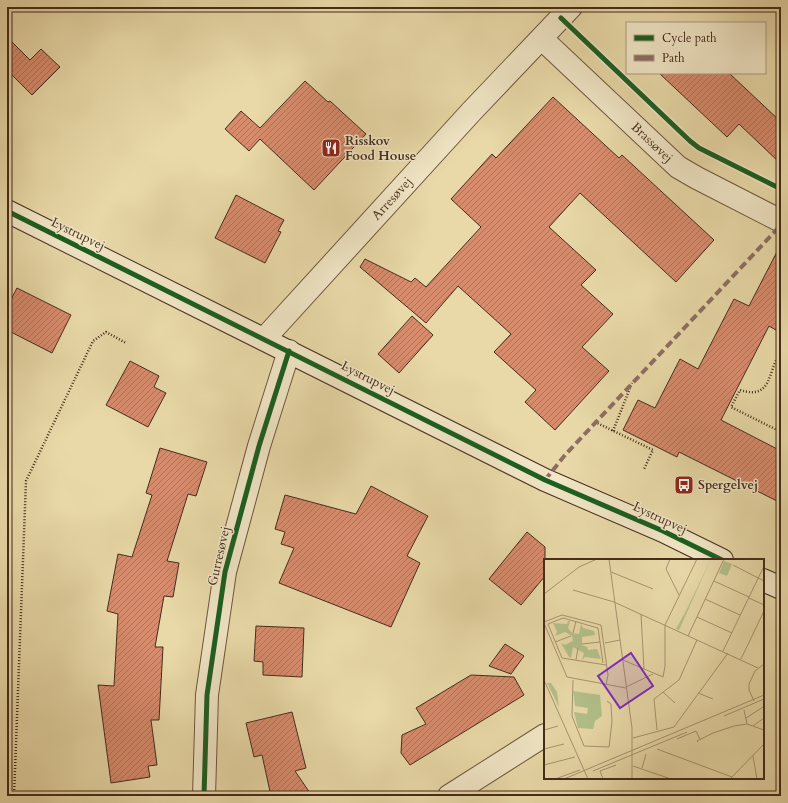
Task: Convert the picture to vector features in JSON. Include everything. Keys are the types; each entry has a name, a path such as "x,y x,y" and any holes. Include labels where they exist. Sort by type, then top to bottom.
{"street":[{"name":"Arresøvej","path":"264,339 471,112 571,7"},
{"name":"Brassøvej","path":"542,39 678,167 781,221"},
{"name":"Lystrupvej","path":"7,211 288,350 545,480 663,531 720,559"},
{"name":"Gurresøvej","path":"204,796 207,696 225,572 259,446 288,350"},
{"path":"448,796 544,736"}],"path":[{"path":"14,796 26,481 93,341 106,332 126,343"},
{"path":"781,353 768,382 762,390 755,393 740,390 731,407 781,432"},
{"path":"613,431 632,383"},
{"path":"595,422 653,450 644,469"}],"building":[{"path":"7,37 30,60 41,49 60,67 32,95 7,70"},
{"path":"660,74 730,74 781,122 781,164 739,124 727,137"},
{"path":"305,81 328,102 330,101 366,134 314,190 260,139 249,151 225,129 241,111 260,128"},
{"path":"553,97 619,158 622,155 714,240 676,282 580,193 549,227 596,270 581,285 613,314 582,347 609,371 555,430 525,402 536,390 494,352 511,334 458,286 426,323 360,267 365,259 411,282 415,278 426,287 481,227 451,199 492,154 496,158"},
{"path":"236,195 284,220 278,231 281,232 265,263 215,238"},
{"path":"781,244 781,333 769,326 721,420 781,451 781,503 679,452 677,457 623,430 638,400 655,408 680,359 698,369 734,299 749,306"},
{"path":"17,288 71,315 52,353 7,330 7,307"},
{"path":"412,316 433,335 399,373 378,354"},
{"path":"130,361 159,376 154,387 166,393 148,427 106,405"},
{"path":"160,448 207,462 196,496 188,494 167,561 179,563 173,597 164,596 155,647 163,647 159,720 151,720 157,765 148,766 150,777 111,783 98,685 114,686 118,614 107,611 118,554 132,557 152,495 146,493"},
{"path":"371,486 428,516 407,556 420,563 391,627 279,583 294,548 281,544 285,532 275,529 285,495 356,514"},
{"path":"527,532 545,547 544,577 521,605 489,579"},
{"path":"256,626 304,628 302,677 263,675 263,662 254,661"},
{"path":"505,644 524,656 511,674 489,666"},
{"path":"471,675 514,677 524,695 410,765 401,753 402,735 426,724 416,708"},
{"path":"292,712 306,768 295,771 312,796 271,796 262,755 254,757 246,723"}],"marked path":[{"path":"545,480 565,455 781,225"}],"cycle path":[{"path":"561,18 699,148 781,189"},
{"path":"7,211 545,480 663,531 720,559"},
{"path":"204,796 207,695 225,572 259,446 289,351"}],"place":[{"name":"Risskov Food House","path":"331,148"},
{"name":"Spergelvej","path":"684,485"}]}
